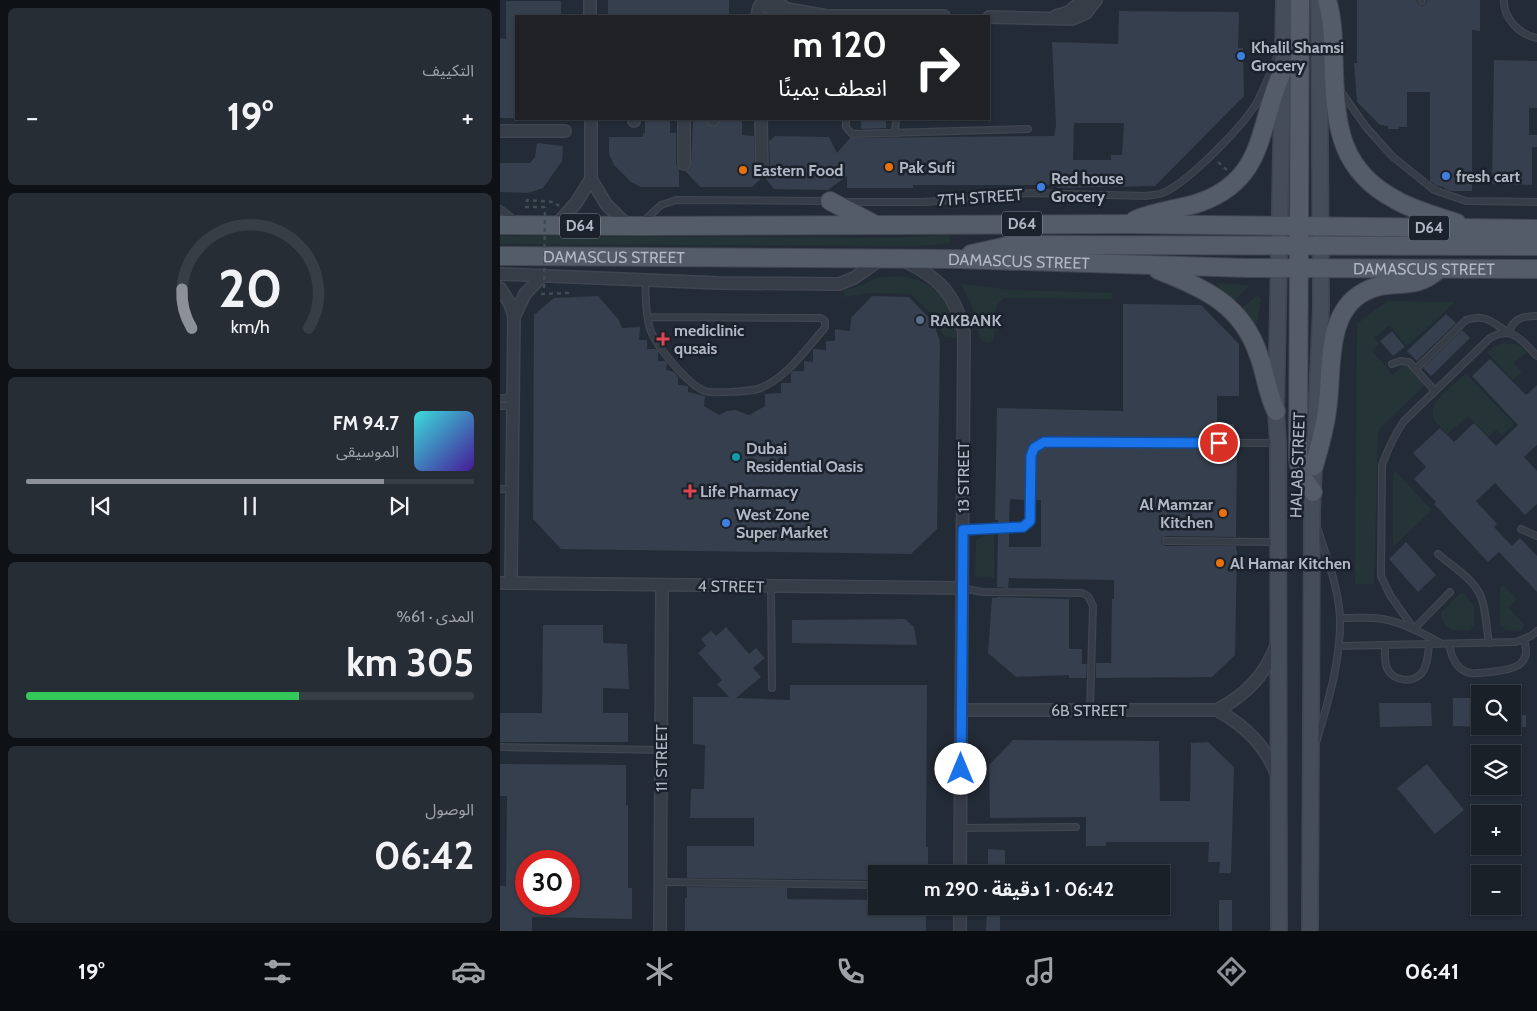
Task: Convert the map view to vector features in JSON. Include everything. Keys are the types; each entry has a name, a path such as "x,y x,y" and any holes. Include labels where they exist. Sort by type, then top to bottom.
{"main road":[{"path":"1300,0 1298,460 1302,478 1313,492"},
{"path":"1327,0 1332,20 1335,107 1339,130 1354,164 1365,178 1397,201 1471,229"},
{"path":"1128,224 1160,211 1201,202 1218,194 1236,181 1245,171 1255,154 1263,134 1270,102 1282,72"},
{"path":"830,201 877,225"},
{"name":"DAMASCUS STREET","path":"500,224 633,226 1128,224 1537,229"},
{"path":"957,259 978,252 1012,245 1537,246"},
{"name":"DAMASCUS STREET","path":"500,256 882,258 1320,269 1537,269"},
{"path":"1146,265 1206,291 1234,310 1256,344 1266,387 1276,411"},
{"path":"1314,466 1327,411 1334,339 1340,316 1347,306 1364,292 1385,285 1416,283 1438,270"}],"street":[{"path":"590,0 590,15"},
{"path":"766,0 787,9 820,15"},
{"path":"757,15 759,8 766,0"},
{"path":"766,0 769,8 780,15"},
{"path":"1052,18 1068,12 1084,0"},
{"path":"990,17 1065,20 1079,16 1092,7 1096,0"},
{"name":"HALAB STREET","path":"1279,931 1280,782 1277,645 1278,444 1276,411 1284,0"},
{"name":"HALAB STREET","path":"1310,931 1312,512 1320,307 1319,0"},
{"path":"591,120 592,179 606,204 633,226"},
{"path":"684,120 684,164"},
{"path":"761,120 762,171"},
{"path":"500,131 566,131"},
{"path":"554,226 576,203 592,179"},
{"path":"500,274 728,283 838,284 854,278 882,258"},
{"name":"13 STREET","path":"900,259 923,270 938,281 952,297 960,314 964,332 960,865"},
{"path":"514,317 525,294 542,276"},
{"path":"500,288 510,304 514,317 513,402 506,489 506,583"},
{"name":"4 STREET","path":"506,583 962,588"},
{"name":"11 STREET","path":"660,931 662,585"},
{"path":"1217,710 1248,690 1260,677 1270,662 1277,645"},
{"name":"6B STREET","path":"962,710 1217,710"},
{"path":"1217,710 1234,720 1256,739 1273,764 1280,782"},
{"path":"960,915 960,931"}],"lane":[{"path":"1504,0 1508,16 1515,25 1524,33 1537,38"},
{"name":"7TH STREET","path":"633,226 661,205 676,200 924,202 1030,194 1156,195 1174,186 1212,154 1240,126 1256,104 1266,85 1282,43"},
{"path":"1334,82 1366,127 1392,156 1434,190 1466,201 1537,202"},
{"path":"846,120 846,130 852,134 1028,130"},
{"path":"895,133 896,120"},
{"path":"500,209 520,225"},
{"path":"645,279 648,317 655,339 667,357 697,387 712,393 758,389 768,384 795,362 826,324 821,318 648,317"},
{"path":"1509,333 1516,320 1526,316 1537,316"},
{"path":"1416,369 1466,320 1475,317 1486,318 1517,336 1537,356"},
{"path":"1414,629 1394,601 1381,576 1382,465 1391,442 1404,421 1490,338 1502,333 1509,333"},
{"path":"1392,364 1409,362 1435,391"},
{"path":"500,398 513,402"},
{"path":"500,406 513,402"},
{"path":"963,530 1023,527 1027,525 1030,521 1031,456 1034,448 1044,442 1278,444"},
{"path":"1310,764 1339,646 1340,618 1334,584 1312,512"},
{"path":"1521,529 1530,531 1537,536"},
{"path":"1166,542 1277,542"},
{"path":"1438,554 1470,580 1480,594 1489,643"},
{"path":"771,586 772,688"},
{"path":"962,588 982,592 1082,593 1088,596 1093,606 1090,710"},
{"path":"1414,629 1450,592"},
{"path":"1340,618 1381,618 1414,629 1445,644 1459,668 1469,674 1508,670 1518,666 1525,656 1526,645 1524,639"},
{"path":"1339,646 1516,642 1537,631"},
{"path":"1385,645 1388,670 1394,676 1404,680 1416,678 1422,672 1426,665 1429,645"},
{"path":"500,747 662,750"},
{"path":"961,828 1076,827"},
{"path":"661,882 868,885"}],"path":[{"path":"1212,154 1236,181"},
{"path":"544,200 527,200 526,207 545,207 544,288 552,288"},
{"path":"553,294 568,293 568,288 560,288"}],"shaded area":[{"path":"950,235 949,243 919,246 500,244 500,236 887,238"},
{"path":"899,276 923,282 941,295 953,314 957,338 944,337 937,320 911,294 871,293 844,297 844,290 857,287 876,278"},
{"path":"1217,283 1250,285 1232,303"},
{"path":"961,284 1012,290 1113,293 1111,299 1004,298 996,306 994,338 991,342 986,343 980,339 972,305"},
{"path":"1257,295 1261,298 1256,328 1240,310"},
{"path":"1387,301 1455,302 1407,346 1389,325 1374,338 1379,344 1372,351 1393,375 1406,364 1425,385 1378,430 1374,584 1355,584 1357,324"},
{"path":"1503,343 1516,344 1528,351 1514,363 1522,373 1513,380 1487,352"},
{"path":"1466,374 1514,424 1502,435 1496,430 1488,437 1468,416 1447,434 1434,419 1434,406 1438,400"},
{"path":"1396,472 1432,510 1393,547 1393,474"},
{"path":"994,530 994,578 975,576 976,540"},
{"path":"1503,585 1517,599 1508,607 1524,624 1520,631 1506,630 1500,625 1500,588"},
{"path":"1462,592 1474,606 1474,625 1470,630 1452,630 1447,627 1441,618 1441,612"}],"building":[{"path":"608,0 729,0 729,15 608,15"},
{"path":"1357,0 1417,0 1418,4 1422,6 1426,4 1427,0 1480,0 1480,31 1472,30 1472,191 1450,191 1444,187 1436,186 1430,181 1430,92 1407,92 1407,127 1399,127 1399,129 1388,129 1388,126 1380,125 1357,102 1354,63 1357,63"},
{"path":"506,1 561,1 561,15 515,15 515,118 500,118 500,38 506,39"},
{"path":"1119,11 1239,12 1238,48 1243,48 1244,96 1155,186 1057,188 1057,185 913,185 913,188 847,188 847,176 828,190 774,189 765,178 770,171 769,141 775,136 829,137 837,153 850,138 1054,136 1056,126 1052,42 1118,44","holes":["1074,123 1124,123 1122,155 1111,155 1111,160 1073,160"]},
{"path":"1494,60 1537,61 1537,108 1529,108 1529,135 1537,135 1537,147 1532,147 1532,185 1492,184"},
{"path":"645,120 670,120 670,133 676,133 676,164 679,170 679,187 641,187 631,182 614,165 609,154 609,137 643,137 643,133 645,133"},
{"path":"693,120 706,120 707,124 713,127 719,124 720,120 742,120 742,135 754,136 755,172 758,177 762,178 752,187 700,187 685,171 690,168"},
{"path":"861,120 886,120 886,128 861,129"},
{"path":"537,143 563,146 562,161 543,188 528,193 500,192 500,163 530,163 535,157"},
{"name":"Dubai Residential Oasis","path":"598,296 619,320 622,328 640,327 639,340 647,340 647,349 656,349 658,351 658,361 665,361 667,363 666,370 674,372 678,377 678,385 688,386 688,392 705,396 704,406 719,415 735,410 749,415 765,406 765,394 781,393 781,383 791,383 791,373 793,371 804,371 804,361 813,362 813,349 826,350 826,341 835,341 835,329 850,331 851,318 872,296 909,297 933,322 940,341 937,529 911,554 561,549 533,519 534,315 554,298"},
{"path":"1123,304 1201,305 1239,344 1239,396 1217,396 1217,424 1234,424 1234,438 1042,438 1032,444 1027,454 1026,500 1010,499 1009,523 998,524 998,520 995,520 997,408 1123,411"},
{"path":"1446,314 1456,323 1417,361 1407,351"},
{"path":"1462,330 1470,338 1431,376 1423,368"},
{"path":"1392,331 1405,347 1393,356 1380,341"},
{"path":"1490,359 1526,395 1537,385 1537,445 1524,457 1537,471 1537,504 1525,515 1495,483 1476,501 1497,524 1494,527 1512,546 1520,538 1537,556 1537,592 1499,552 1488,562 1434,504 1436,502 1414,479 1426,467 1413,453 1440,428 1454,442 1474,423 1496,446 1518,425 1472,376"},
{"path":"1045,447 1234,448 1234,452 1237,452 1236,537 1166,536 1161,540 1162,544 1166,546 1236,546 1235,655 1212,677 1096,678 1096,663 1111,663 1114,580 1009,578 1008,588 997,587 998,533 1009,532 1009,547 1041,547 1041,500 1035,500 1036,457 1039,451"},
{"path":"1406,542 1436,575 1418,592 1389,559"},
{"path":"992,598 1069,599 1069,649 1082,649 1082,664 1087,664 1086,678 1069,678 1069,675 1016,677 988,653"},
{"path":"905,619 914,627 917,645 792,643 792,620"},
{"path":"543,625 603,625 603,643 627,644 629,689 603,688 603,713 628,713 628,742 500,742 500,713 542,713"},
{"path":"726,627 749,654 756,648 765,658 753,668 761,677 736,698 790,700 790,685 927,685 926,847 928,847 928,865 868,865 868,880 687,878 687,846 754,846 754,818 690,818 691,789 704,789 705,745 693,744 693,697 729,697 717,684 722,680 698,653 706,646 701,639 711,631 716,636"},
{"path":"1453,698 1471,698 1471,727 1453,726"},
{"path":"1379,703 1431,703 1432,726 1380,727"},
{"path":"1521,715 1526,715 1526,727 1521,727"},
{"path":"1013,740 1159,741 1160,801 1190,801 1191,743 1208,742 1234,767 1231,873 1219,873 1220,862 1208,862 1209,842 1106,842 1106,846 1086,846 1086,817 990,818 989,765"},
{"path":"500,764 626,765 628,888 632,888 632,919 532,917 532,931 500,931 500,886 506,886 507,796 500,796"},
{"path":"1427,764 1464,810 1435,834 1397,788"},
{"path":"988,849 1005,850 1005,865 988,865"},
{"path":"687,887 787,888 787,899 868,900 868,915 926,915 926,931 685,931 685,898 687,898"},
{"path":"1219,900 1232,900 1232,931 1219,931"},
{"path":"987,915 1000,915 1000,931 986,931"}],"place":[{"name":"Khalil Shamsi Grocery","path":"1241,56"},
{"name":"Pak Sufi","path":"889,167"},
{"name":"Eastern Food","path":"743,170"},
{"name":"fresh cart","path":"1446,176"},
{"name":"Red house Grocery","path":"1041,187"},
{"name":"RAKBANK","path":"920,320"},
{"name":"mediclinic qusais","path":"663,339"},
{"name":"Dubai Residential Oasis","path":"736,457"},
{"name":"Life Pharmacy","path":"690,491"},
{"name":"Al Mamzar Kitchen","path":"1223,513"},
{"name":"West Zone Super Market","path":"726,523"},
{"name":"Al Hamar Kitchen","path":"1220,563"}],"route":[{"path":"961,769 963,530 1023,527 1027,525 1030,521 1031,456 1034,448 1044,442 1219,443"}]}
